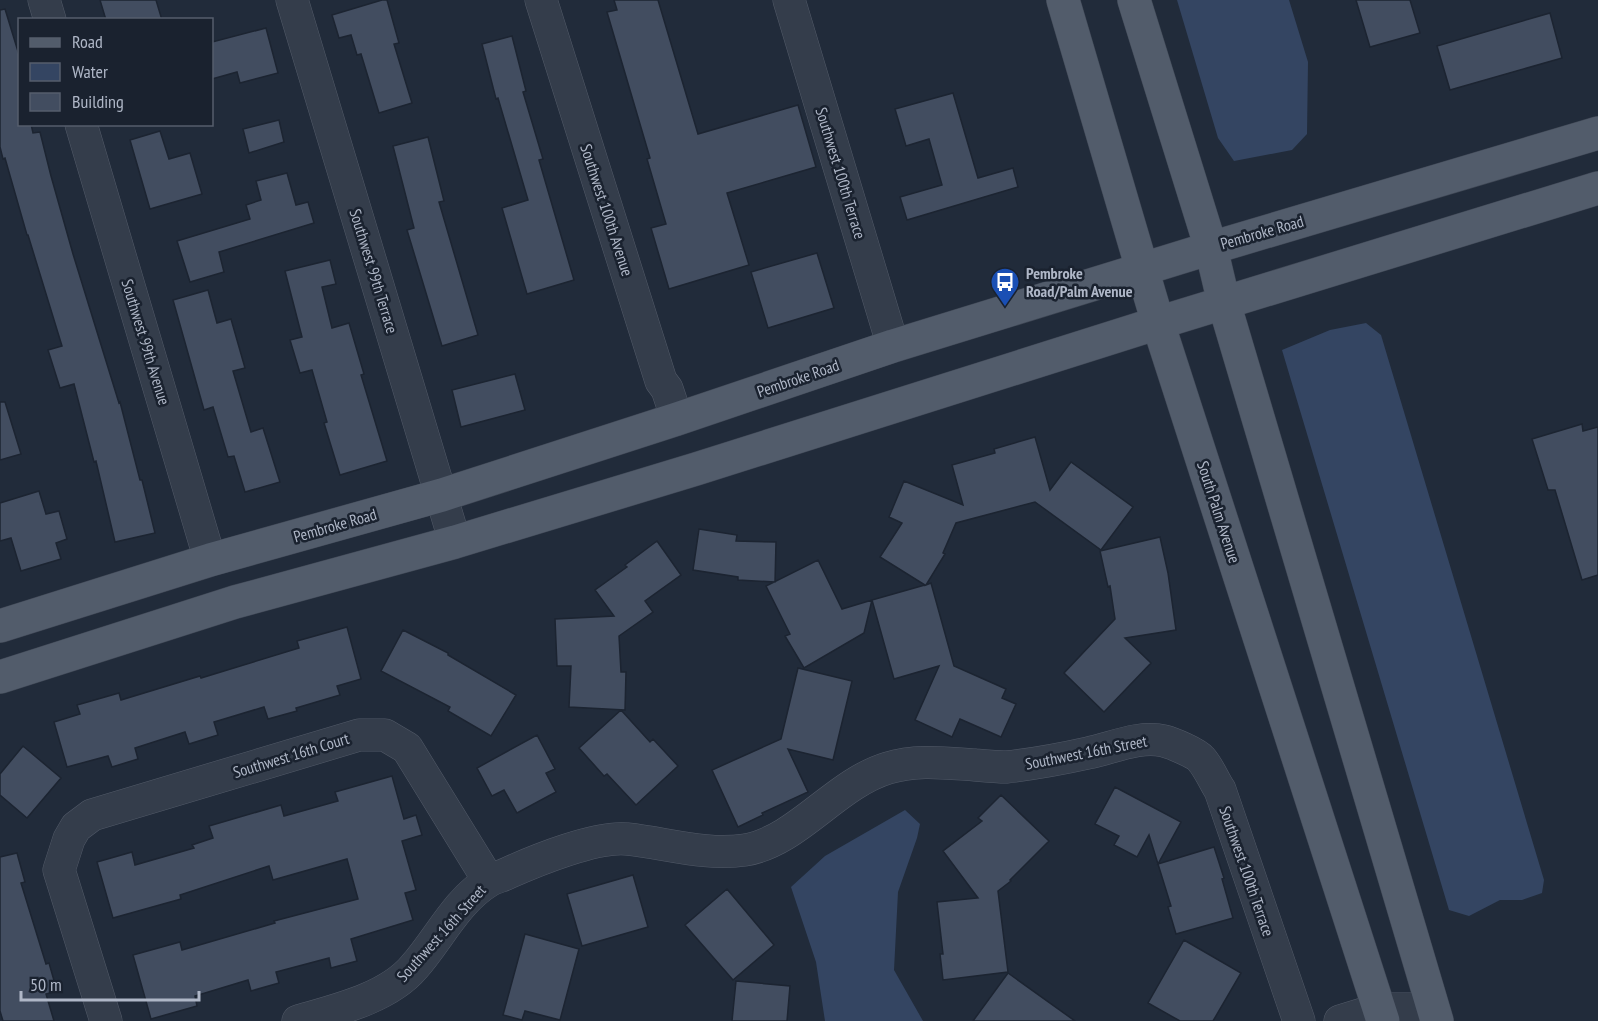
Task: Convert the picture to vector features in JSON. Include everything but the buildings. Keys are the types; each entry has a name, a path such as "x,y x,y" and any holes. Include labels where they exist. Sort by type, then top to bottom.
{"main road":[{"name":"South Palm Avenue","path":"1063,0 1158,323 1381,1015"},
{"path":"1134,0 1210,248 1428,1017"},
{"name":"Pembroke Road","path":"0,626 210,560 442,495 893,346 1210,248 1598,133"},
{"path":"0,677 235,602 455,542 696,469 1158,323 1598,188"}],"street":[{"path":"44,0 49,18"},
{"name":"Southwest 99th Terrace","path":"292,0 455,542"},
{"name":"Southwest 100th Avenue","path":"541,0 662,381 668,389 677,419"},
{"name":"Southwest 100th Terrace","path":"789,0 893,346"},
{"name":"Southwest 99th Avenue","path":"82,126 210,560"},
{"name":"Southwest 16th Court","path":"106,1021 59,870 69,839 76,827 92,815 359,735 385,735 407,748 489,881"},
{"name":"Southwest 16th Street","path":"298,1021 366,999 395,984 413,968 470,897 489,881 562,852 613,839 719,851 746,850 771,842 793,829 839,793 860,780 887,768 912,763 938,762 1004,767 1057,759 1137,741 1155,739 1168,742"},
{"name":"Southwest 100th Terrace","path":"1168,742 1200,758 1220,790 1299,1021"},
{"path":"1340,1021 1381,1015 1428,1017"}],"water":[{"path":"1177,0 1289,0 1308,62 1307,134 1292,150 1234,161 1218,138"},
{"path":"1366,323 1381,335 1544,880 1542,893 1522,900 1500,900 1469,916 1449,910 1282,350 1330,330"},
{"path":"905,810 920,824 898,892 894,970 923,1021 825,1021 816,962 791,887 825,856"}],"place":[{"name":"Pembroke Road/Palm Avenue","path":"1005,308"}]}
